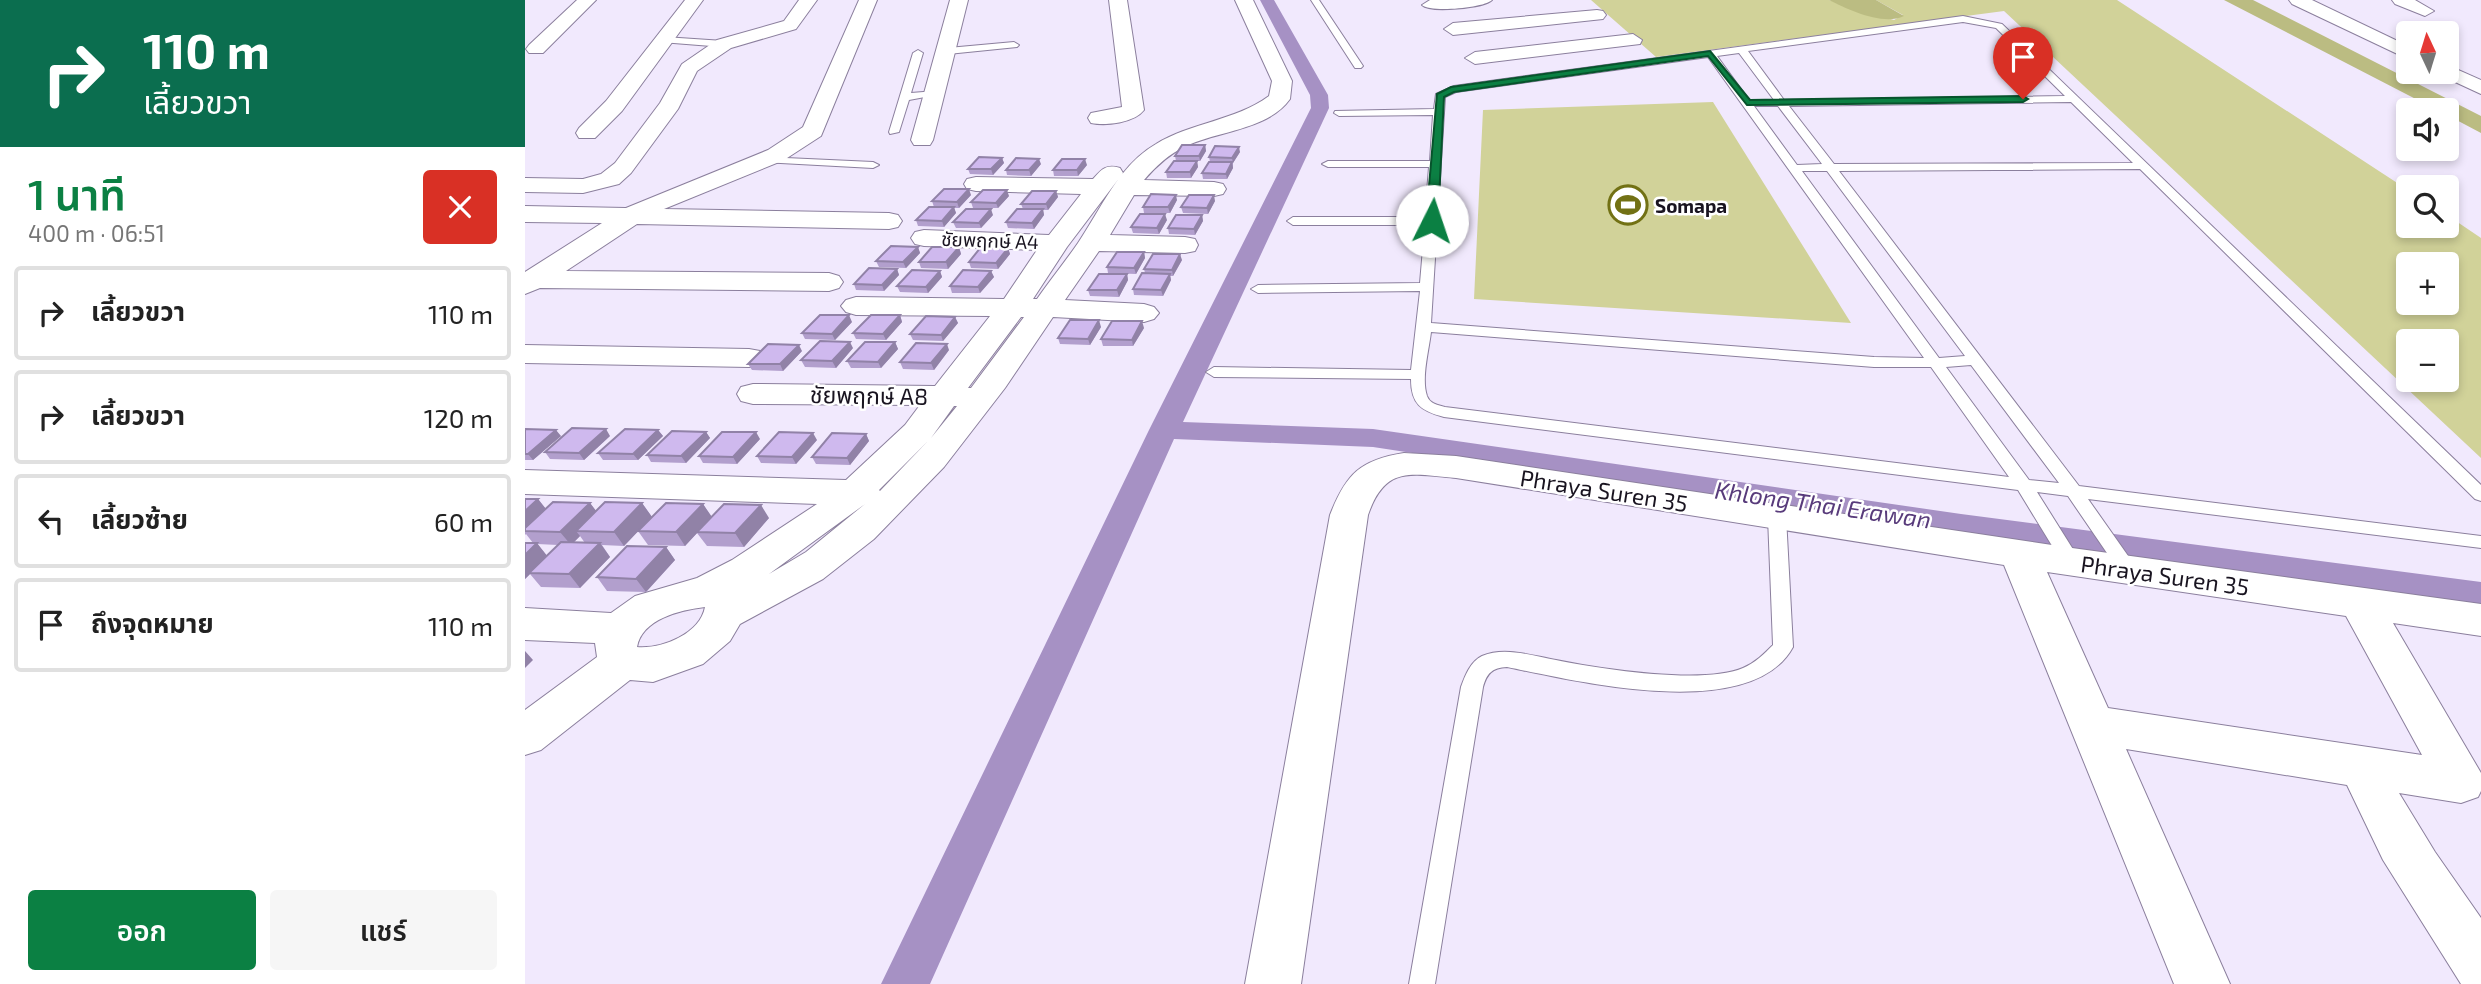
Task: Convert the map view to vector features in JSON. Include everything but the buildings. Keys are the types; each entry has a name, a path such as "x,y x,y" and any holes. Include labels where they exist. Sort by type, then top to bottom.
{"street":[{"path":"536,49 587,0"},
{"path":"587,133 614,106 694,0"},
{"path":"525,185 594,185 618,175 670,104 689,68 724,44 790,25 808,0"},
{"path":"528,281 630,216 673,195 764,160 813,131 868,0"},
{"path":"922,140 948,51 959,0"},
{"path":"1099,117 1125,114 1133,110 1118,0"},
{"path":"716,602 746,570 855,493 917,432 1012,307 1056,243 1114,187 1157,152 1183,138 1266,109 1279,99 1226,0"},
{"path":"1244,0 1273,87"},
{"path":"1423,3 1483,0"},
{"path":"2298,0 2396,47"},
{"path":"2401,0 2425,11"},
{"path":"1423,3 1451,34 1597,15"},
{"path":"1524,7 1572,47"},
{"path":"1475,58 1633,40"},
{"path":"2459,77 2481,88"},
{"path":"976,184 1214,189"},
{"path":"525,736 623,645 638,613 661,601 684,594 716,602 820,562 898,494 944,447 984,396 1092,243 1114,187"},
{"path":"525,214 889,220"},
{"name":"ชัยพฤกษ์ A4","path":"924,239 1056,243"},
{"path":"1092,243 1185,245"},
{"path":"528,281 829,282"},
{"path":"856,306 1012,307 1144,313"},
{"path":"525,354 749,358"},
{"name":"ชัยพฤกษ์ A8","path":"753,394 984,396"},
{"name":"Phraya Suren 35","path":"1273,984 1349,515 1354,494 1367,477 1382,468 1430,465 2072,562 2481,620"},
{"path":"525,482 898,494"},
{"path":"2018,553 2202,984"},
{"path":"525,624 623,645 640,664 662,662 686,654 721,627 716,602"},
{"path":"2360,603 2471,784"},
{"path":"2092,725 2471,784"},
{"path":"2364,767 2371,789 2397,837 2481,965"}],"lane":[{"path":"1315,0 1358,66"},
{"path":"2481,495 2001,28 1974,20 1451,89 1440,96 1424,327 1417,375 1419,396 1427,407 1444,412 2481,542"},
{"path":"664,40 724,44"},
{"path":"948,51 1014,45"},
{"path":"1741,49 1758,78 1782,102 2074,491 2129,570"},
{"path":"894,132 918,53"},
{"path":"1710,53 1736,79 1747,103 2023,484 2072,562"},
{"path":"905,97 936,94"},
{"path":"1747,103 2074,99"},
{"path":"1339,113 1440,112"},
{"path":"764,160 873,165"},
{"path":"1328,164 1436,164"},
{"path":"1794,167 2144,166"},
{"path":"1293,222 1432,221"},
{"path":"1258,289 1427,287"},
{"path":"1424,327 1874,362 1935,363 1975,360"},
{"path":"1214,372 1417,375"},
{"path":"1422,984 1475,674 1483,663 1493,659 1650,683 1726,680 1749,675 1767,664 1783,647 1777,517"}],"green space":[{"path":"1591,0 1829,0 1894,20 1903,15 1876,0 2117,0 2396,182 2396,238 2459,238 2459,223 2481,238 2481,458 2411,392 2459,392 2459,329 2396,329 2396,378 2004,11 1656,57"},
{"path":"1829,0 1876,0 1904,16 1896,19 1876,18"},
{"path":"2224,0 2253,0 2396,73 2396,84 2418,84 2446,98 2414,98"},
{"name":"Somapa","path":"1713,102 1851,323 1474,299 1483,110"},
{"path":"2459,105 2481,116 2481,133 2459,121"}],"waterway":[{"path":"1164,430 1320,108 1319,95 1267,0"},
{"path":"905,984 1164,430"},
{"name":"Khlong Thai Erawan","path":"1164,430 1373,438 1961,525 2481,595"}],"place":[{"name":"Somapa","path":"1628,205"}],"route":[{"path":"1432,221 1440,96 1451,89 1710,53 1747,103 2023,99"}]}
